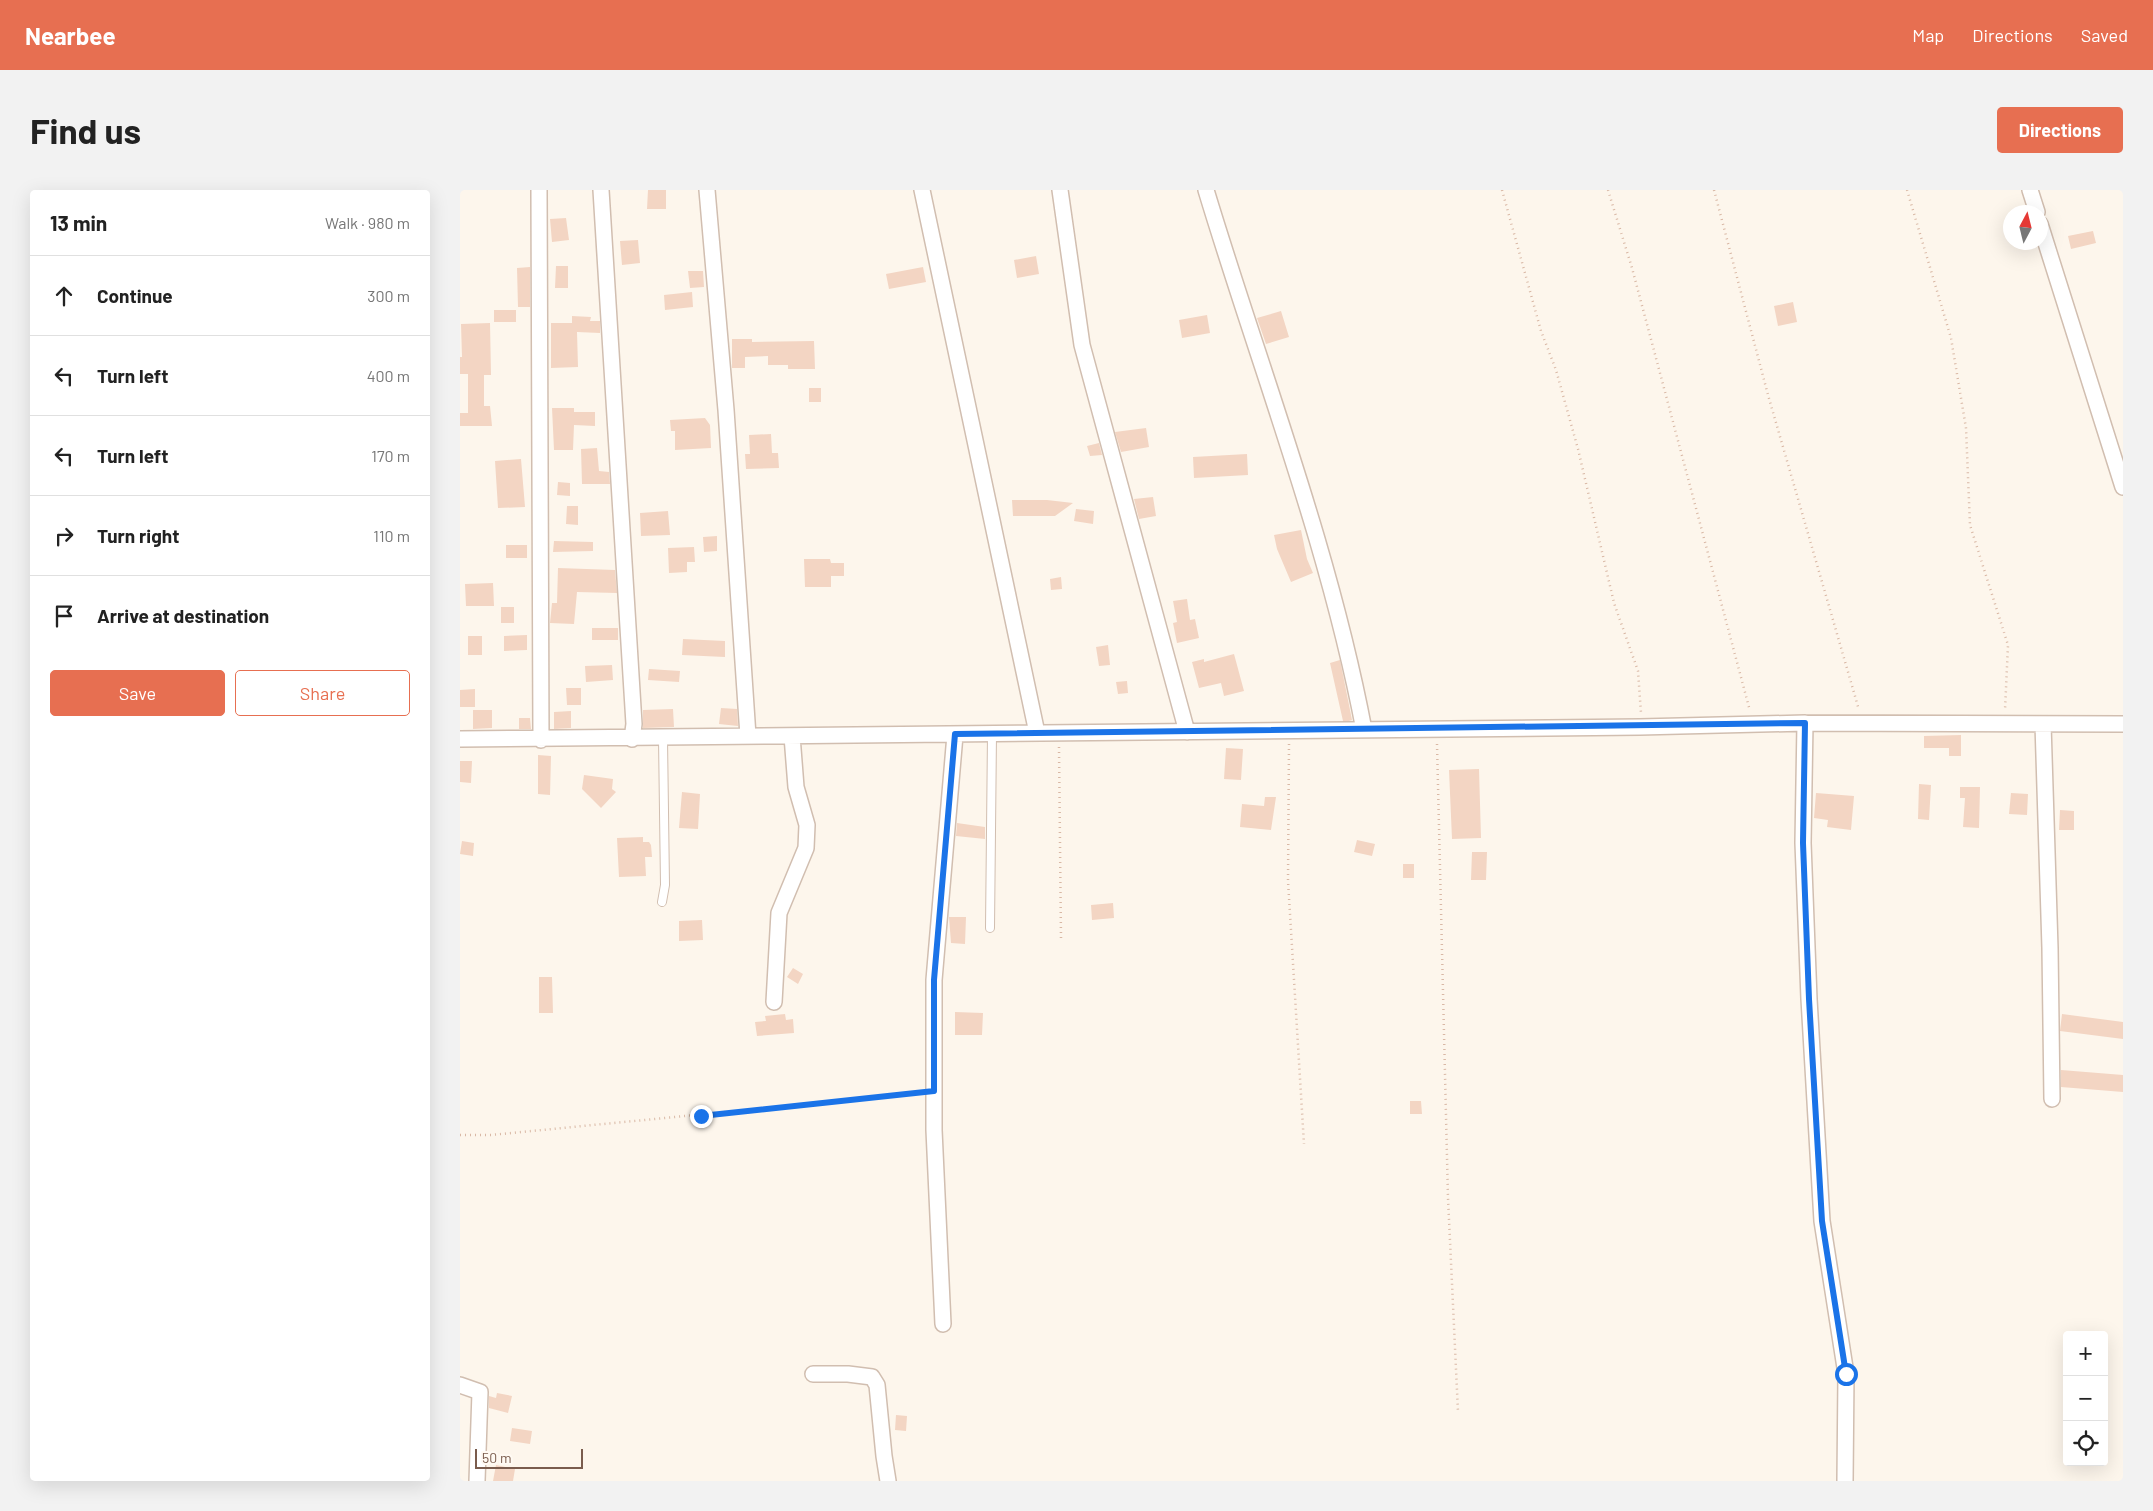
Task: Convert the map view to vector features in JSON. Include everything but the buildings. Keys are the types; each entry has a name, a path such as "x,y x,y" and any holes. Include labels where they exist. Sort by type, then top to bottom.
{"street":[{"path":"539,190 541,740"},
{"path":"601,190 634,724 632,739"},
{"path":"707,190 726,410 748,736"},
{"path":"922,190 1037,733"},
{"path":"1060,190 1082,345 1187,732"},
{"path":"1206,190 1334,593 1364,730"},
{"path":"2030,190 2035,205"},
{"path":"2048,249 2123,487"},
{"path":"460,739 632,739 748,736 1640,727 1805,723 2123,724"},
{"path":"1805,723 1803,843 1810,1009 1822,1221 1846,1374 1845,1481"},
{"path":"2043,724 2050,948 2052,1099"},
{"path":"943,1324 934,1091 934,980 955,734"},
{"path":"774,1002 779,913 806,848 807,824 796,787 792,736"},
{"path":"813,1374 848,1374 872,1378 877,1385 888,1481"},
{"path":"460,1385 480,1392 477,1481"}],"lane":[{"path":"990,928 992,734"},
{"path":"662,902 665,885 663,738"}],"path":[{"path":"1502,190 1541,332 1556,370 1575,440 1614,603 1638,671 1641,707 1640,727"},
{"path":"1608,190 1632,268 1753,724"},
{"path":"1714,190 1768,395 1862,723"},
{"path":"1907,190 1951,338 1966,428 1970,526 2008,645 2004,724"},
{"path":"1437,729 1448,1198 1458,1412"},
{"path":"1289,731 1288,881 1304,1144"},
{"path":"1058,733 1061,938"},
{"path":"460,1135 492,1136 934,1091"}],"route":[{"path":"701,1116 934,1091 934,980 955,734 1640,727 1805,723 1803,843 1809,999 1822,1221 1846,1374"}]}
